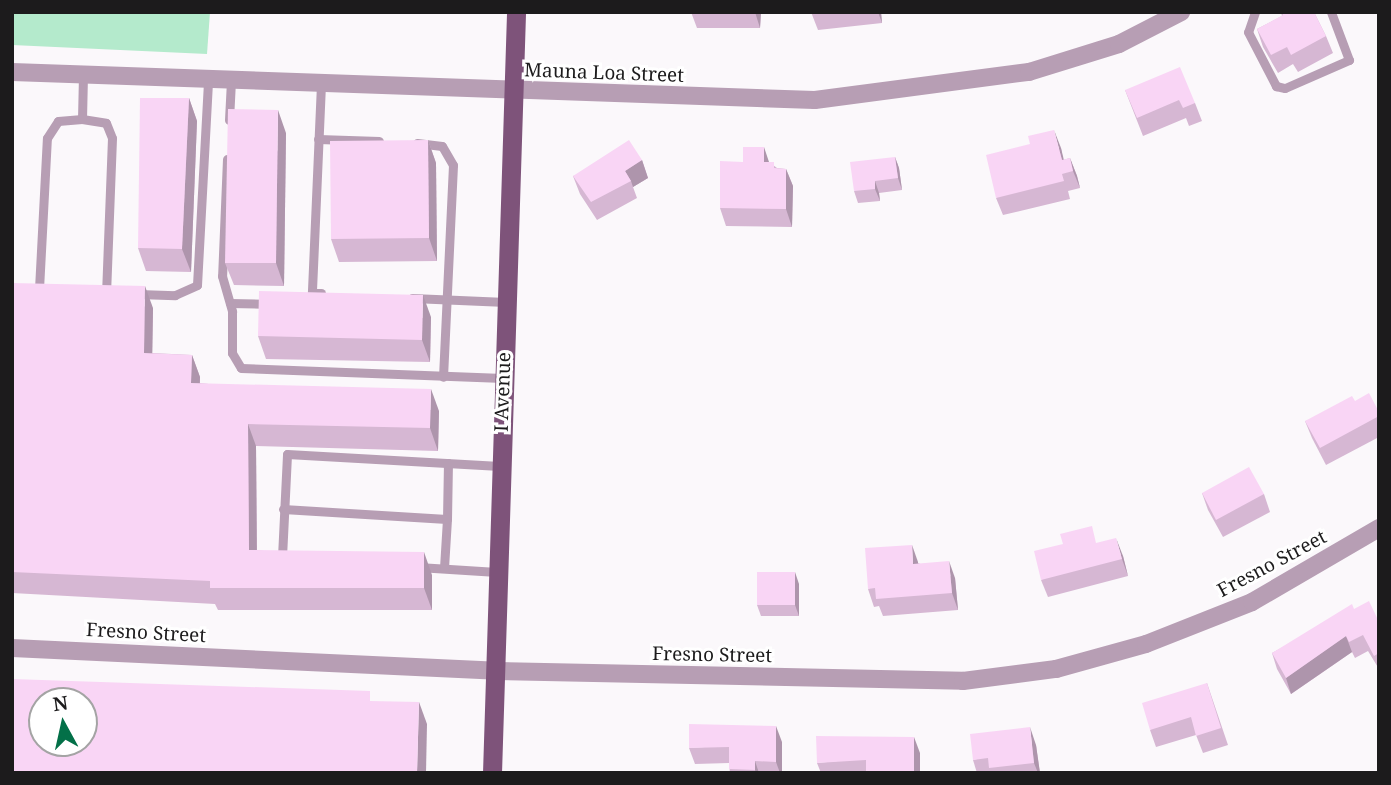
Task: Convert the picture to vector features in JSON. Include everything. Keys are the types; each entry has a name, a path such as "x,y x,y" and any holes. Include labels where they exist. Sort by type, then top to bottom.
{"main road":[{"name":"I Avenue","path":"492,773 516,12"}],"street":[{"name":"Mauna Loa Street","path":"12,72 815,100 902,93 1030,72 1119,44 1181,12"},
{"name":"Fresno Street","path":"12,648 496,671 963,681 1055,669 1146,644 1252,602 1379,528"}],"lane":[{"path":"1255,12 1248,32 1276,86 1286,88 1349,60 1331,12"},
{"path":"82,119 83,75"},
{"path":"93,291 175,295 197,285 208,79"},
{"path":"228,136 231,80"},
{"path":"312,293 321,84"},
{"path":"39,289 47,138 58,121 82,119 111,130 106,292"},
{"path":"318,139 394,142"},
{"path":"407,142 451,152 443,377"},
{"path":"228,150 222,276 230,303 232,353 241,368 503,378"},
{"path":"26,288 53,290"},
{"path":"300,297 312,293 338,294"},
{"path":"392,297 506,302"},
{"path":"230,303 288,301"},
{"path":"294,558 280,557 287,454 500,466"},
{"path":"444,568 448,463"},
{"path":"283,509 447,519"},
{"path":"403,566 497,572"}],"green space":[{"path":"12,12 210,12 207,54 12,45"}],"building":[{"path":"1281,12 1314,12 1326,36 1291,55 1287,47 1271,55 1257,29 1283,15"},
{"path":"1180,67 1195,103 1183,108 1179,100 1137,118 1125,90"},
{"path":"140,98 189,98 182,249 138,248"},
{"path":"228,109 278,110 276,263 225,263"},
{"path":"1054,130 1062,160 1070,158 1073,171 1062,174 1064,181 996,198 986,155 1030,144 1028,136"},
{"path":"428,140 429,238 331,239 330,141"},
{"path":"629,140 642,160 625,171 631,181 591,202 573,176"},
{"path":"743,147 764,147 764,162 774,162 774,168 786,169 786,209 720,208 720,161 743,162"},
{"path":"895,157 898,178 875,181 875,189 854,191 850,162"},
{"path":"12,283 145,286 144,353 192,355 191,383 431,389 430,428 248,424 249,550 424,552 424,588 210,588 210,581 12,572"},
{"path":"259,291 423,295 422,340 258,336"},
{"path":"1369,393 1379,416 1320,448 1305,421 1352,396 1355,401"},
{"path":"1249,467 1264,494 1216,520 1202,493"},
{"path":"1092,526 1096,543 1116,538 1122,559 1041,580 1034,551 1063,544 1060,534"},
{"path":"912,545 913,564 949,561 952,593 876,599 875,588 868,589 865,548"},
{"path":"757,572 795,572 795,605 757,605"},
{"path":"1369,601 1379,622 1379,653 1374,656 1363,635 1349,642 1346,636 1286,678 1272,653 1352,604 1354,609"},
{"path":"12,679 370,691 370,701 419,702 417,773 12,773"},
{"path":"1207,683 1221,728 1196,736 1191,717 1150,730 1142,703"},
{"path":"689,724 776,726 776,762 755,761 755,770 729,769 729,747 689,748"},
{"path":"1030,727 1034,763 989,768 988,758 973,760 970,734"},
{"path":"816,736 914,737 914,771 866,773 866,760 817,763"}]}
